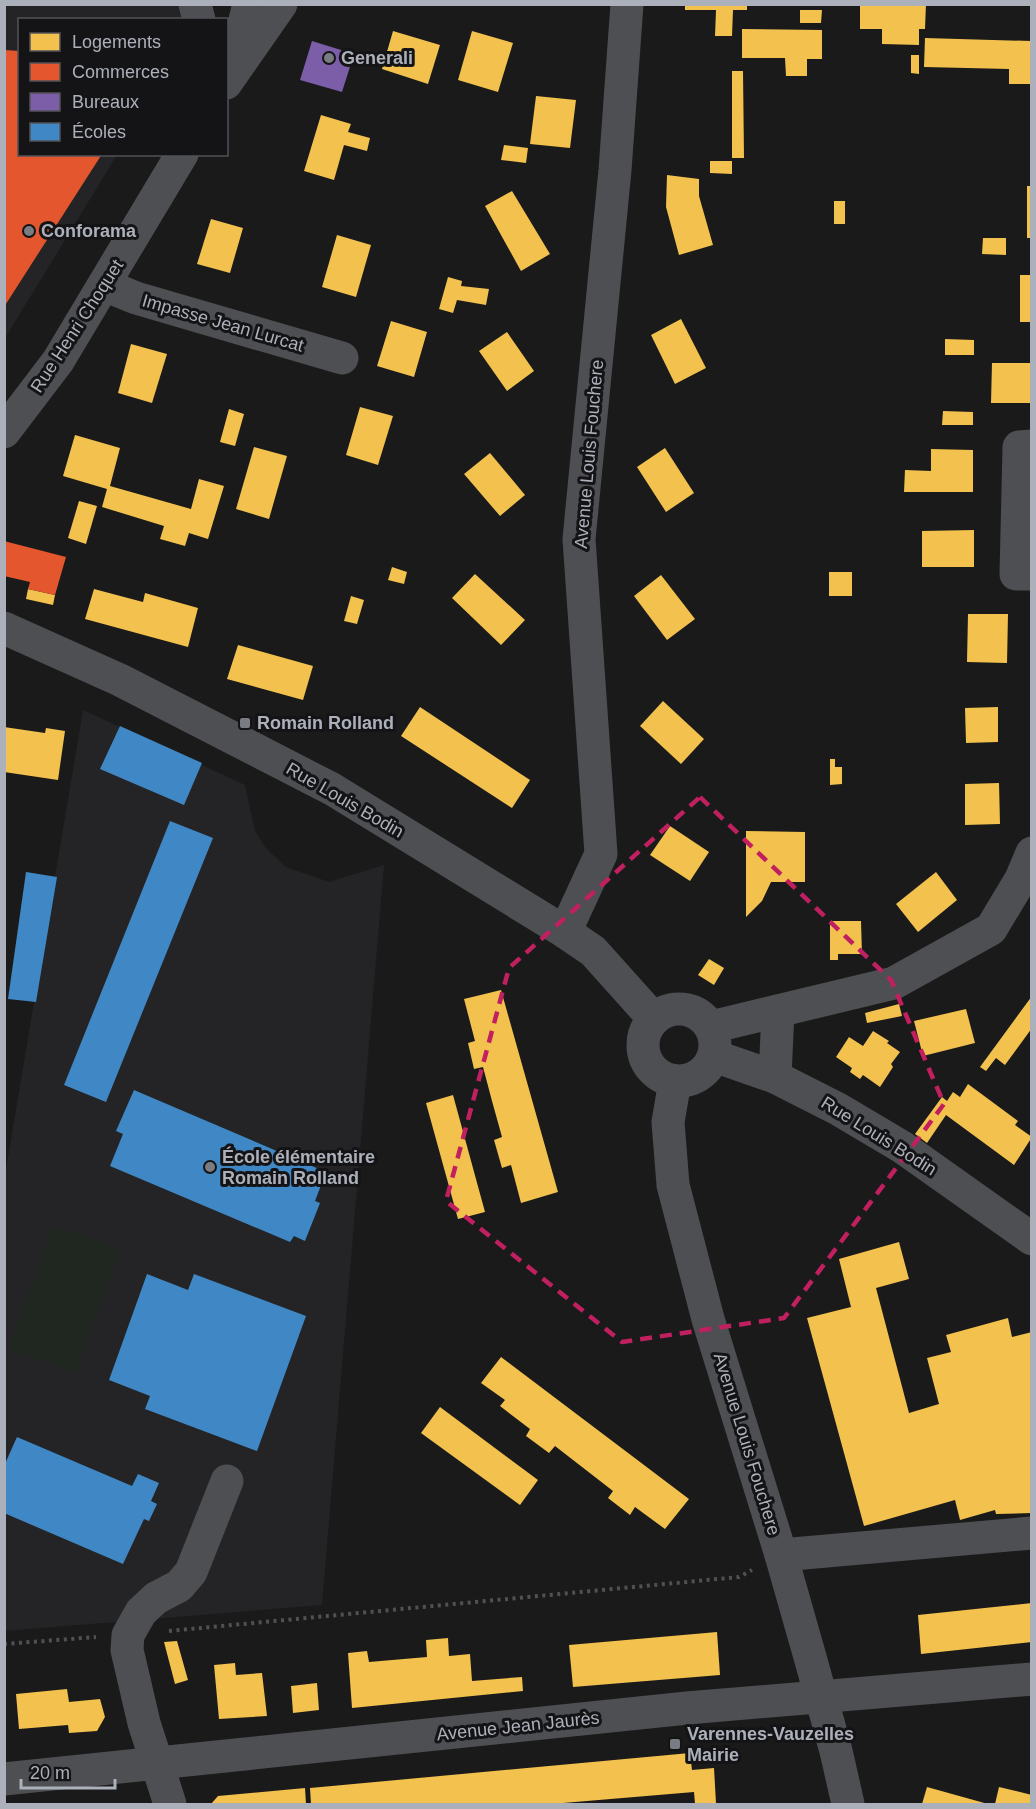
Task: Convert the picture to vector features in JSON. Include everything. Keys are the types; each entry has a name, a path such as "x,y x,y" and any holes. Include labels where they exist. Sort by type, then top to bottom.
{"street":[{"path":"228,81 249,4"},
{"path":"228,81 281,4"},
{"name":"Avenue Louis Fouchere","path":"566,932 601,854 579,539 615,170 627,4"},
{"name":"Rue Henri Choquet","path":"4,432 58,361 181,156"},
{"name":"Impasse Jean Lurcat","path":"104,285 136,298 342,358"},
{"path":"1032,446 1019,447 1016,574 1032,574"},
{"name":"Rue Louis Bodin","path":"4,628 120,680 332,789 566,932 593,951 654,1019"},
{"path":"712,1041 778,1011 894,983 991,929 1021,879 1032,854"},
{"path":"684,1009 704,1018 712,1041 703,1072 695,1078 675,1081 654,1072 647,1062 643,1039 647,1028 663,1012 684,1009"},
{"path":"775,1077 778,1011"},
{"name":"Rue Louis Bodin","path":"712,1041 838,1109 902,1148 1032,1239"},
{"name":"Avenue Louis Fouchere","path":"675,1081 668,1122 673,1185 708,1319 781,1555 821,1696 848,1804"},
{"path":"170,1804 144,1723 127,1650 128,1635 141,1611 156,1598 179,1586 191,1572 227,1481"},
{"path":"781,1555 1032,1533"},
{"name":"Avenue Jean Jaurès","path":"4,1779 821,1696 1032,1679"}],"path":[{"path":"4,1644 128,1635 739,1577 781,1555"}],"highlighted area":[{"path":"700,797 891,980 944,1104 784,1318 622,1342 446,1201 509,968"}],"shaded area":[{"path":"5,5 208,5 200,18 18,18 18,156 116,156 5,338"},
{"path":"83,710 245,785 255,831 266,848 286,867 329,882 384,865 322,1605 5,1631 5,1175"},
{"path":"54,1225 120,1250 75,1372 9,1348"}],"building: Logements":[{"path":"685,4 747,4 747,10 733,10 732,36 715,36 716,10 685,10"},
{"path":"860,4 926,4 925,29 919,29 919,45 882,44 882,29 860,29"},
{"path":"800,10 822,10 821,23 800,23"},
{"path":"742,29 822,30 822,59 807,59 807,76 786,76 785,58 742,58"},
{"path":"393,31 440,45 428,84 382,69"},
{"path":"472,31 513,43 498,92 458,80"},
{"path":"925,38 1031,41 1032,84 1009,84 1009,69 924,67"},
{"path":"911,55 919,55 919,74 911,73"},
{"path":"732,71 743,71 744,158 732,158"},
{"path":"536,96 576,100 570,148 530,144"},
{"path":"321,115 351,124 348,132 370,138 367,151 344,145 334,180 304,171"},
{"path":"504,145 528,148 526,163 501,160"},
{"path":"710,161 732,161 732,174 710,173"},
{"path":"667,175 699,179 699,196 713,245 679,255 666,207"},
{"path":"1027,186 1032,186 1032,238 1027,238"},
{"path":"512,191 550,254 521,271 485,206"},
{"path":"834,201 845,201 845,224 834,224"},
{"path":"211,219 243,228 230,273 197,264"},
{"path":"337,235 371,245 356,297 322,287"},
{"path":"983,238 1006,238 1006,255 982,254"},
{"path":"1020,275 1032,275 1032,322 1020,322"},
{"path":"448,277 462,281 461,286 489,289 486,305 457,300 453,313 439,309"},
{"path":"681,319 706,368 675,384 651,335"},
{"path":"391,321 427,332 414,377 377,366"},
{"path":"507,332 534,371 507,391 479,351"},
{"path":"945,339 974,340 974,355 945,355"},
{"path":"131,344 167,354 152,403 118,393"},
{"path":"992,363 1032,363 1032,403 991,403"},
{"path":"360,407 393,416 378,465 346,455"},
{"path":"229,409 244,414 235,446 220,442"},
{"path":"943,411 973,412 973,425 942,425"},
{"path":"75,435 120,448 110,486 191,509 199,479 224,486 208,539 189,533 185,546 160,539 164,526 102,507 107,489 63,476"},
{"path":"254,447 287,456 269,519 236,509"},
{"path":"665,448 694,493 666,512 637,467"},
{"path":"931,449 973,450 973,492 904,492 905,470 931,471"},
{"path":"490,453 525,495 500,516 464,474"},
{"path":"79,501 97,506 86,544 68,538"},
{"path":"974,530 974,567 922,567 922,531"},
{"path":"392,567 407,572 404,584 388,580"},
{"path":"829,572 852,572 852,596 829,596"},
{"path":"475,574 525,620 501,645 452,598"},
{"path":"661,575 695,619 667,640 634,596"},
{"path":"28,589 55,595 53,605 26,599"},
{"path":"94,589 143,602 145,593 198,608 188,647 85,619"},
{"path":"351,596 364,600 357,624 344,621"},
{"path":"968,614 1008,614 1007,663 967,662"},
{"path":"238,645 313,666 303,700 227,679"},
{"path":"663,701 704,739 681,764 640,726"},
{"path":"420,707 530,780 512,808 401,736"},
{"path":"998,707 998,742 966,743 965,708"},
{"path":"4,727 45,733 46,728 65,731 58,780 4,772"},
{"path":"830,759 835,759 835,767 842,767 842,784 830,785"},
{"path":"999,783 1000,824 965,825 965,784"},
{"path":"670,826 709,852 690,881 650,855"},
{"path":"746,831 805,832 805,882 771,882 762,901 746,917"},
{"path":"936,872 957,900 918,932 896,904"},
{"path":"830,921 861,921 862,954 838,954 838,960 830,960"},
{"path":"709,959 724,968 714,985 698,975"},
{"path":"501,990 558,1192 521,1203 511,1165 502,1168 494,1140 502,1137 483,1067 474,1069 468,1043 475,1041 464,999"},
{"path":"1032,996 1032,1028 1005,1065 996,1058 986,1071 980,1067"},
{"path":"899,1004 902,1016 867,1023 865,1013"},
{"path":"966,1009 975,1043 923,1056 914,1021"},
{"path":"873,1031 889,1041 887,1043 900,1052 891,1064 893,1067 880,1087 863,1075 860,1079 850,1072 852,1068 836,1057 849,1037 863,1046"},
{"path":"968,1084 1018,1121 1015,1125 1032,1137 1014,1165 946,1115 927,1143 915,1134 942,1097 947,1101 953,1092 960,1097"},
{"path":"453,1095 485,1212 458,1219 426,1103"},
{"path":"899,1242 909,1279 876,1288 909,1413 939,1404 927,1358 951,1352 946,1335 1008,1318 1012,1337 1032,1332 1032,1513 996,1514 995,1510 960,1520 955,1500 864,1526 807,1318 851,1307 839,1259"},
{"path":"501,1357 689,1499 665,1529 635,1507 630,1515 608,1498 613,1491 555,1446 549,1453 526,1436 530,1429 500,1406 505,1400 481,1383"},
{"path":"440,1407 538,1480 520,1505 421,1433"},
{"path":"1032,1603 1032,1642 921,1654 918,1615"},
{"path":"717,1632 720,1675 573,1687 569,1645"},
{"path":"448,1638 449,1656 470,1654 472,1681 522,1677 523,1691 352,1708 348,1653 367,1651 369,1662 427,1657 426,1640"},
{"path":"177,1641 188,1680 175,1684 164,1642"},
{"path":"235,1663 236,1675 262,1673 267,1716 219,1719 214,1665"},
{"path":"317,1683 319,1710 293,1713 291,1686"},
{"path":"67,1689 69,1702 100,1699 105,1717 97,1731 69,1733 68,1725 19,1729 16,1694"},
{"path":"690,1753 692,1770 714,1768 716,1803 695,1804 694,1792 563,1804 311,1804 310,1788"},
{"path":"927,1787 988,1804 922,1804"},
{"path":"999,1787 1032,1795 1032,1804 995,1804"},
{"path":"305,1788 306,1804 211,1804 218,1796"}],"building: Commerces":[{"name":"Conforama","path":"4,50 18,51 18,156 101,156 4,307"},
{"path":"4,541 66,557 55,595 28,589 30,582 4,576"}],"building: Bureaux":[{"path":"312,41 354,54 342,92 300,80"}],"building: Écoles":[{"path":"120,726 202,763 184,805 100,769"},
{"path":"170,821 213,838 106,1102 64,1085"},
{"path":"26,872 57,877 36,1002 8,999"},
{"path":"134,1090 326,1172 315,1201 320,1203 305,1241 294,1236 290,1242 110,1166 123,1134 116,1131"},
{"path":"147,1274 188,1290 194,1274 306,1316 257,1451 145,1409 150,1396 109,1380"},
{"path":"17,1437 132,1486 138,1474 159,1483 151,1501 157,1504 149,1521 144,1519 123,1564 4,1513 4,1466"}],"place":[{"name":"Generali","path":"329,58"},
{"name":"Conforama","path":"29,231"},
{"name":"Romain Rolland","path":"245,723"},
{"name":"École élémentaire Romain Rolland","path":"210,1167"},
{"name":"Varennes-Vauzelles Mairie","path":"675,1744"}]}
